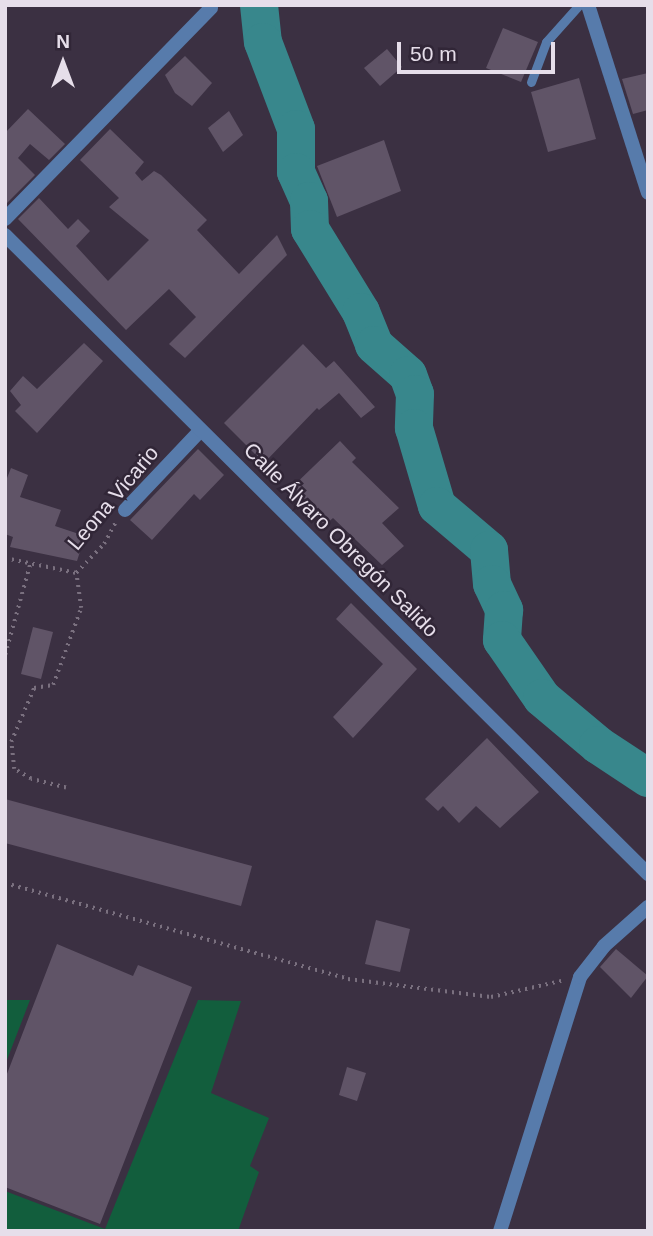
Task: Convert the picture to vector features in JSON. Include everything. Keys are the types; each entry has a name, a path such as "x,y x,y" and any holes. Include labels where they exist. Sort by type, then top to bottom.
{"street":[{"path":"588,5 648,193"},
{"path":"5,219 211,8"},
{"name":"Calle Álvaro Obregón Salido","path":"5,235 648,874"},
{"name":"Leona Vicario","path":"125,510 200,431"},
{"path":"500,1231 580,977 604,946 648,907"}],"lane":[{"path":"531,82 546,42 579,5"}],"path":[{"name":"Leona Vicario","path":"66,788 31,779 13,769 11,742 34,688 53,685 80,608 76,573 104,544 125,510"},
{"path":"5,558 76,573"},
{"path":"5,655 30,564"},
{"path":"5,883 348,979 491,997 580,977"}],"green space":[{"path":"5,1000 30,1000 5,1065"},
{"path":"198,1000 241,1001 211,1093 269,1118 250,1166 259,1172 238,1231 5,1231 5,1191 105,1229"}],"building":[{"path":"503,28 538,42 521,82 486,68"},
{"path":"387,49 402,67 380,86 364,68"},
{"path":"185,56 212,83 192,106 175,93 165,75"},
{"path":"648,73 648,110 633,114 622,79"},
{"path":"579,78 596,139 548,152 531,92"},
{"path":"28,109 65,144 49,160 30,144 18,158 35,175 5,205 5,133"},
{"path":"229,111 243,135 223,152 208,128"},
{"path":"110,129 144,162 135,173 142,181 154,171 161,175 207,220 197,230 239,274 277,235 287,255 185,358 169,344 196,317 169,289 126,330 18,219 39,198 68,229 78,219 90,231 76,246 108,281 149,240 109,207 119,198 80,160"},
{"path":"384,140 401,191 337,217 317,166"},
{"path":"84,343 103,361 37,433 15,411 21,405 10,391 23,376 37,389"},
{"path":"303,344 326,368 334,361 375,407 361,418 339,393 319,410 317,408 264,463 224,423"},
{"path":"340,441 356,458 352,462 399,508 382,523 404,546 382,565 333,518 325,525 287,492"},
{"path":"198,449 224,475 200,500 194,494 152,540 130,520"},
{"path":"11,468 28,475 20,497 61,510 55,526 85,536 77,561 10,547 13,537 5,534 5,483"},
{"path":"351,603 417,669 353,738 333,717 383,664 336,619"},
{"path":"33,627 53,632 41,679 21,674"},
{"path":"487,738 539,792 500,828 476,806 459,823 443,806 438,811 425,799"},
{"path":"5,799 252,866 241,906 5,843"},
{"path":"376,920 410,929 400,972 365,964"},
{"path":"57,944 133,976 138,965 192,987 100,1224 5,1187 5,1079"},
{"path":"616,949 648,976 631,998 600,967"},
{"path":"347,1067 366,1073 357,1101 339,1095"}],"waterway":[{"path":"259,5 263,42 296,129 296,172 309,201 310,229 361,312 374,345 408,375 415,394 414,428 437,506 489,550 492,584 504,610 502,640 542,698 598,745 648,778"}]}
